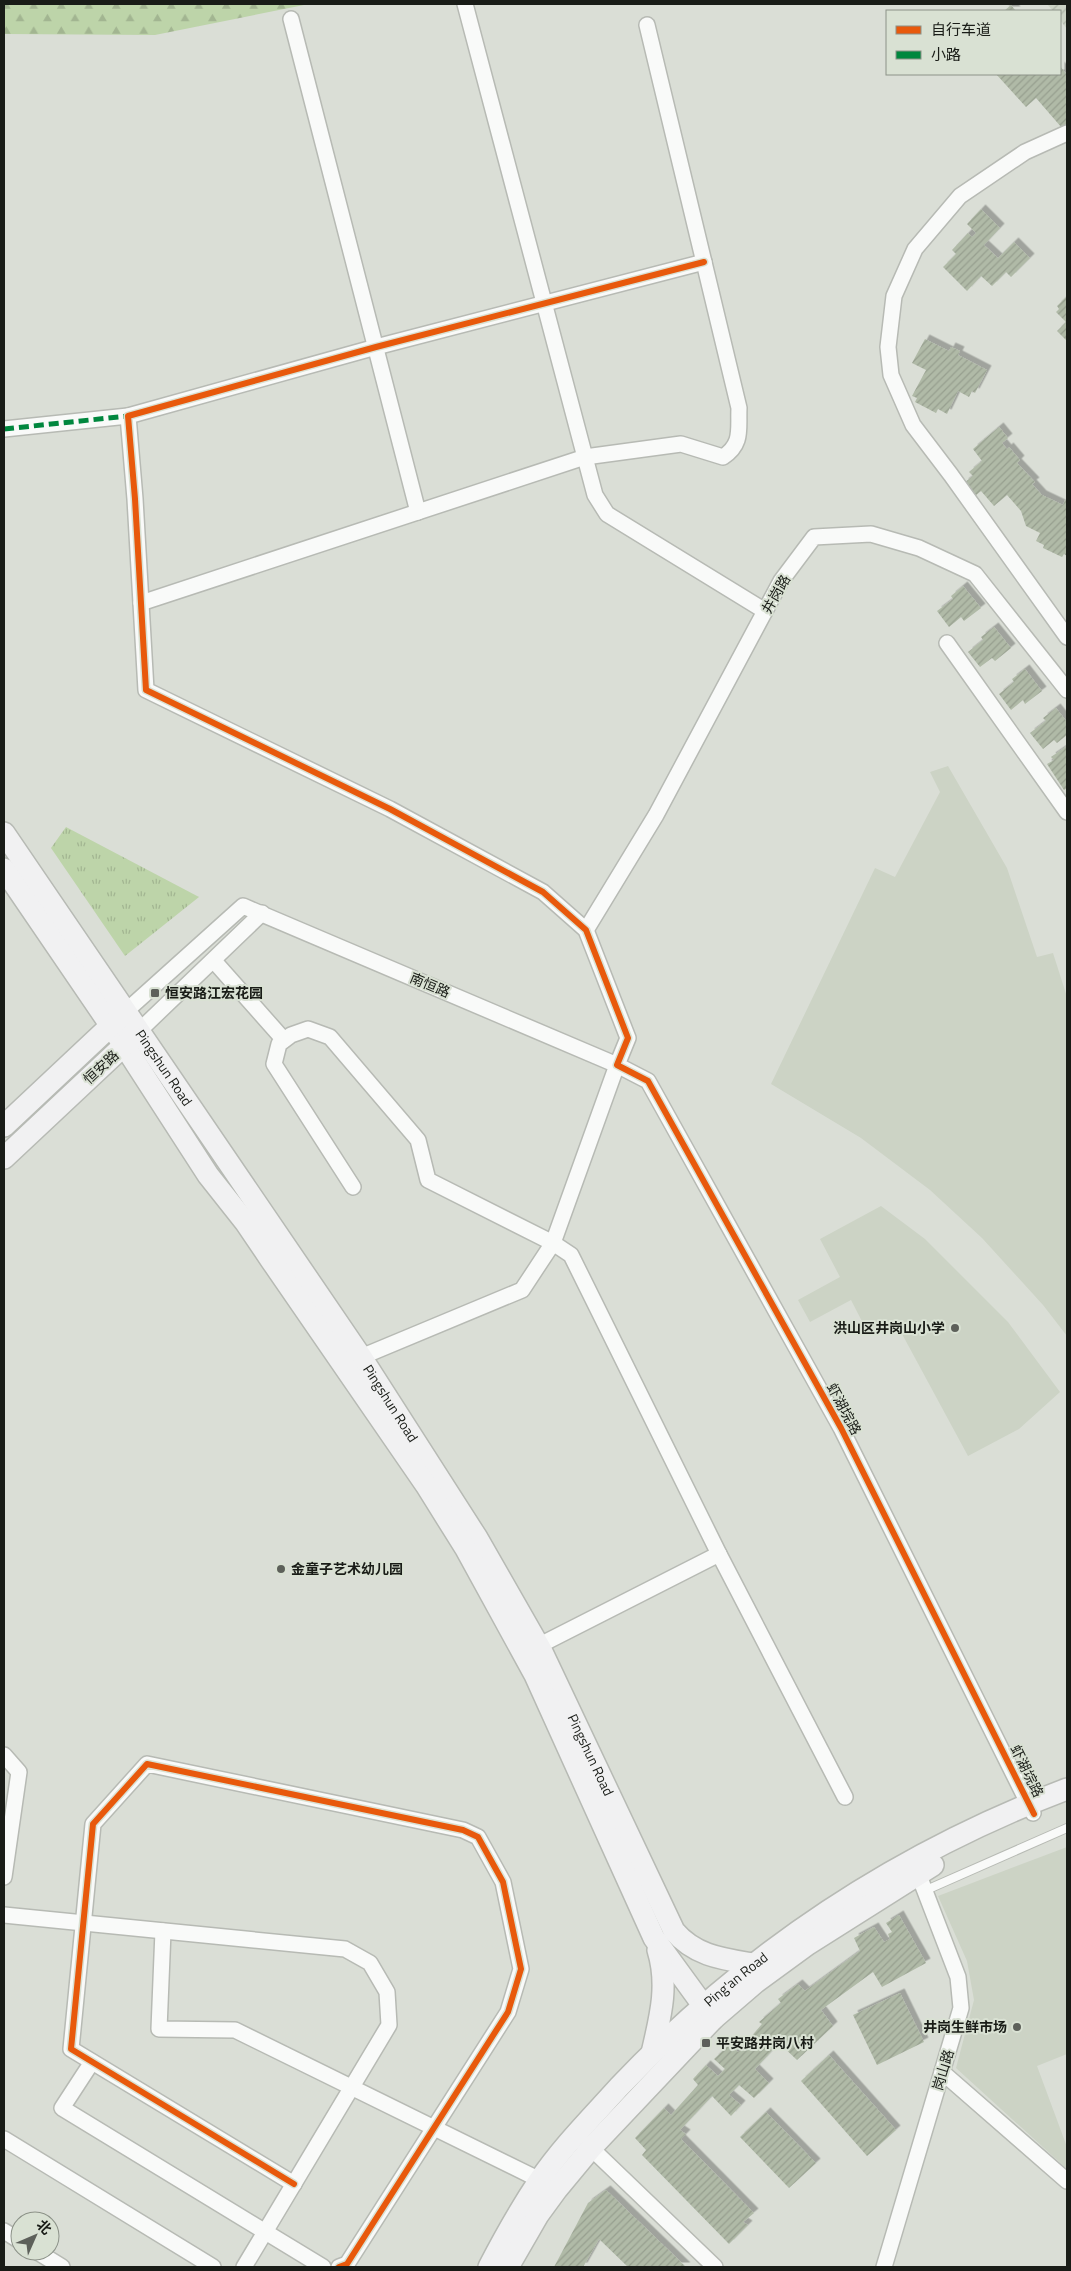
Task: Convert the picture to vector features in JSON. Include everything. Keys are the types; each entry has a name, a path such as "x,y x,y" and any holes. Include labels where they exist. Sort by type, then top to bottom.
{"main road":[{"name":"Pingshun Road","path":"4,833 118,1019"},
{"name":"Pingshun Road","path":"4,869 118,1019 361,1357 477,1538 538,1646 674,1931 687,1944 702,1953 754,1964"},
{"name":"恒安路","path":"4,1126 118,1019"},
{"name":"Pingshun Road","path":"131,1038 208,1175 246,1223 294,1292 426,1485 466,1549 536,1675 654,1938 708,2012"},
{"name":"恒安路","path":"4,1158 131,1038"},
{"name":"Ping'an Road","path":"489,2267 540,2180 576,2133 652,2053 708,2012 756,1982 808,1944 921,1882 1032,1809 1067,1789"},
{"name":"Ping'an Road","path":"508,2267 538,2215 591,2148 708,2012 754,1964 811,1921 872,1883 930,1851 1032,1809 1067,1801"},
{"path":"652,2053 663,2005 664,1987 660,1957 654,1938"}],"street":[{"path":"465,4 595,494 607,514 765,611"},
{"path":"291,19 418,512"},
{"path":"141,603 585,457 681,444 723,457 731,452 738,443 739,408 647,25"},
{"path":"1067,133 1025,152 960,196 915,249 894,296 888,347 891,375 913,425 957,483 1067,637"},
{"path":"4,429 128,416 544,302 704,262"},
{"path":"128,416 146,690 390,809 543,892 586,930 628,1038 553,1243 522,1290 361,1357"},
{"name":"井岗路","path":"586,930 656,816 781,581 814,537 842,534 871,534 919,548 975,574 1067,690"},
{"path":"947,643 1067,812"},
{"name":"恒安路","path":"118,1019 243,906"},
{"name":"南恒路","path":"243,906 617,1065"},
{"name":"恒安路","path":"131,1038 262,914"},
{"path":"214,961 284,1040"},
{"path":"353,1187 274,1064 279,1044 290,1035 308,1029 330,1037 418,1140 428,1180 553,1243 570,1255 719,1554 845,1797"},
{"name":"虾湖垸路","path":"617,1065 648,1081 836,1419 1032,1809"},
{"path":"538,1646 719,1554"},
{"path":"4,1755 19,1772 4,1877"},
{"path":"294,2184 71,2049 93,1824 147,1764 463,1830 478,1837 502,1882 521,1969 508,2012 348,2264 339,2267"},
{"name":"岗山路","path":"884,2267 961,2008 958,1977 921,1882"},
{"path":"4,1915 345,1949 370,1963 387,1992 389,2025 244,2267"},
{"path":"163,1931 158,2029 235,2030 540,2180"},
{"path":"92,2062 62,2108 323,2267"},
{"path":"942,2072 1067,2181"},
{"path":"4,2139 213,2267"},
{"path":"591,2148 715,2267"}],"lane":[{"path":"921,1882 1067,1828"}],"shaded area":[{"path":"1047,4 1067,4 1067,29 1061,21 1061,10 1052,10"},
{"path":"948,766 1007,868 1037,957 1053,953 1067,997 1067,1336 1043,1305 982,1238 930,1190 861,1138 771,1084 875,868 895,877 940,792 930,772"},
{"name":"洪山区井岗山小学","path":"881,1206 925,1239 1008,1322 1060,1392 1019,1429 968,1456 895,1321 868,1333 851,1300 810,1322 798,1300 840,1277 820,1239"},
{"name":"井岗生鲜市场","path":"1067,1847 1067,2054 1037,2066 1067,2147 1067,2169 956,2068 974,2000 967,1961 938,1896"}],"green space":[{"path":"4,4 309,4 155,35 4,34"},
{"path":"66,827 199,897 125,956 51,848"}],"building":[{"path":"1011,5 1015,10 1005,10"},
{"path":"1061,67 1067,75 1067,123 1062,128 1036,98 1026,107 997,75 1061,75"},
{"path":"981,209 1000,228 984,245 998,258 1014,242 1030,258 1011,277 1006,272 992,286 981,276 967,291 943,267 956,254 952,250 968,233 972,237 976,233 967,224"},
{"path":"1067,296 1067,341 1057,331 1066,322 1056,312 1059,309 1057,306"},
{"path":"925,339 949,351 951,347 960,351 958,355 987,370 975,393 972,391 969,397 958,391 947,414 938,409 936,413 915,402 917,398 912,396 926,370 912,363"},
{"path":"999,427 1008,438 1002,443 1007,449 1009,447 1020,460 1017,463 1035,482 1032,484 1042,495 1063,505 1065,500 1067,501 1067,556 1064,554 1062,557 1043,548 1044,545 1036,541 1040,533 1026,526 1021,511 1007,495 994,506 981,491 975,496 964,483 973,476 969,472 982,461 973,449"},
{"path":"963,586 981,608 964,621 961,617 949,627 937,611 953,599 951,596"},
{"path":"994,627 1011,648 995,661 992,658 980,667 968,652 983,640 981,637"},
{"path":"1025,669 1042,691 1025,704 1023,700 1011,710 999,694 1014,682 1012,679"},
{"path":"1056,708 1067,722 1067,735 1057,743 1054,740 1043,749 1030,733 1046,721 1043,718"},
{"path":"1067,746 1067,788 1064,790 1047,764 1054,760 1051,757"},
{"path":"899,1915 926,1963 882,1987 873,1972 821,2010 833,2026 797,2060 779,2043 755,2069 769,2083 754,2098 739,2085 729,2095 741,2105 731,2116 712,2096 680,2130 686,2134 681,2139 754,2213 743,2222 748,2225 729,2244 642,2155 646,2150 635,2138 664,2108 671,2115 698,2085 693,2079 706,2065 718,2076 725,2069 714,2059 730,2044 738,2052 762,2024 759,2022 781,2003 778,1999 798,1984 805,1991 860,1951 854,1938 874,1927 884,1942 890,1939 888,1934 892,1932 886,1923"},
{"path":"900,1993 924,2042 877,2065 853,2015"},
{"path":"829,2055 896,2130 867,2156 801,2081"},
{"path":"766,2112 816,2163 789,2188 740,2137"},
{"path":"606,2190 686,2267 628,2267 599,2239 583,2267 554,2267 588,2203"}],"marked path":[{"path":"4,429 128,416"}],"cycle path":[{"path":"704,262 376,347 128,416 135,499 146,690 390,809 543,892 586,930 628,1038 617,1065 648,1081 841,1428 1034,1814"},
{"path":"294,2184 71,2049 93,1824 147,1764 463,1830 478,1837 503,1882 521,1969 508,2012 347,2264 339,2267"}],"place":[{"name":"恒安路江宏花园","path":"155,993"},
{"name":"洪山区井岗山小学","path":"955,1328"},
{"name":"金童子艺术幼儿园","path":"281,1569"},
{"name":"井岗生鲜市场","path":"1017,2027"},
{"name":"平安路井岗八村","path":"706,2043"}]}
